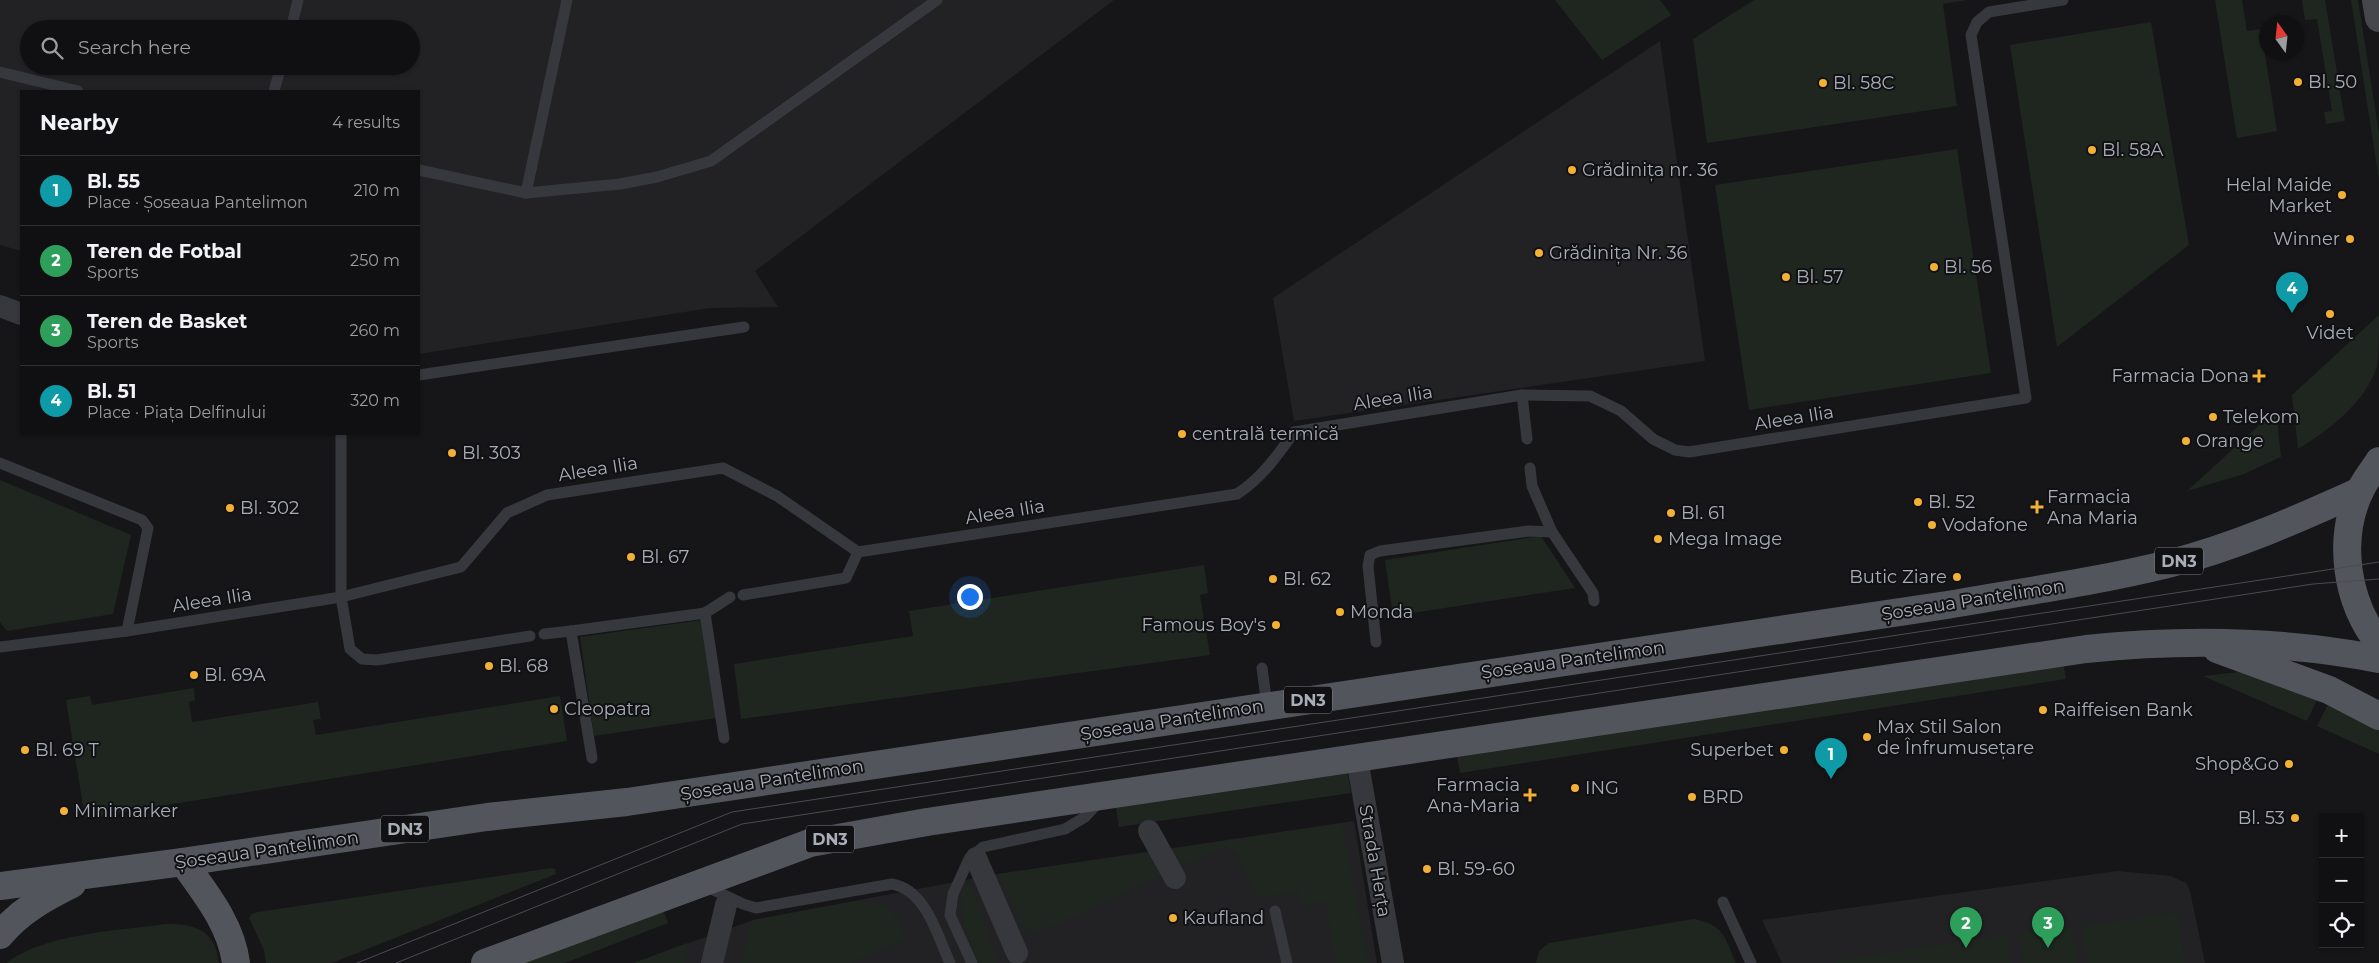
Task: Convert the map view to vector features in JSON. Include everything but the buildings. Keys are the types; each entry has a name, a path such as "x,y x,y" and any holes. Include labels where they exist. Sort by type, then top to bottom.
{"main road":[{"path":"2376,0 2379,18"},
{"path":"2379,461 2360,491 2351,519 2348,548 2348,566 2352,589 2369,631 2379,643"},
{"name":"Șoseaua Pantelimon","path":"0,886 183,862 487,817 627,802 1815,626 2086,582 2170,564 2236,543 2302,518 2360,491"},
{"path":"2197,642 2329,690 2379,716"},
{"name":"DN3","path":"485,963 810,842 937,820 2086,649 2141,643 2267,643 2324,648 2379,659"},
{"path":"183,862 223,922 234,951 236,963"},
{"name":"DN3","path":"0,936 13,920 36,902 96,872"}],"street":[{"path":"0,306 20,314"},
{"name":"Strada Herța","path":"1357,759 1393,963"},
{"path":"1149,831 1175,878"},
{"path":"976,858 1017,953"},
{"path":"712,963 726,905"}],"lane":[{"path":"293,20 298,0"},
{"path":"526,193 567,0"},
{"path":"420,170 526,193 569,190 657,177 711,160 937,0"},
{"name":"Aleea Ilia","path":"0,647 127,631 341,597 461,567 507,513 547,495 723,468 776,496 858,552 1237,494 1259,478 1294,432 1522,395 1590,396 1621,411 1653,439 1675,450 1689,452 2026,398 1971,34 1977,22 1989,12 2062,0"},
{"path":"0,72 74,90"},
{"path":"274,90 278,75"},
{"path":"420,375 744,327"},
{"path":"1522,395 1527,439"},
{"path":"341,435 341,597 350,649 362,659 377,660 530,636"},
{"path":"0,463 142,520 148,528 127,631"},
{"path":"1530,468 1532,486 1552,532 1593,593 1594,602"},
{"path":"1376,642 1368,566 1370,556 1380,551 1529,530 1552,532"},
{"path":"743,595 846,578 858,552"},
{"path":"544,634 705,613 730,597"},
{"path":"705,613 724,738"},
{"path":"572,631 592,758"},
{"path":"1262,668 1262,685 1267,706"},
{"path":"972,963 950,915 953,894 969,859 983,847 1065,829 1085,817 1106,795"},
{"path":"699,883 743,904 756,908 892,884 902,886 913,892 921,903 950,963"},
{"path":"1723,902 1751,963"},
{"path":"1275,911 1287,963"}],"shaded area":[{"path":"0,0 1114,0 755,271 778,307 710,308 420,354 420,90 20,90 20,251 0,245"},
{"path":"1555,0 1660,0 1671,15 1602,60"},
{"path":"1754,0 1967,0 1943,4 1957,106 1707,143 1693,39"},
{"path":"2215,0 2242,0 2247,31 2259,29 2259,60 2266,60 2277,131 2237,138"},
{"path":"2302,0 2325,0 2345,121 2326,124 2324,112 2332,111 2317,19 2305,20"},
{"path":"2351,0 2358,0 2379,133 2379,180"},
{"path":"2151,22 2189,245 2057,347 2010,45"},
{"name":"Grădinița nr. 36","path":"1660,41 1705,361 1294,421 1273,298"},
{"path":"1957,149 1991,373 1749,410 1715,185"},
{"path":"2379,315 2377,366 2372,379 2345,414 2322,433 2298,449 2292,395"},
{"path":"2276,410 2281,457 2244,474 2187,491"},
{"path":"0,480 131,535 113,614 7,631 0,622"},
{"path":"1541,536 1575,588 1393,616 1385,560"},
{"path":"1204,565 1208,593 1200,595 1210,655 741,719 734,664 913,636 909,611"},
{"path":"702,620 716,718 594,736 580,637"},
{"path":"2062,657 2066,679 1460,773 1456,751"},
{"path":"2257,670 2320,693 2307,721 2203,676"},
{"path":"194,688 195,700 189,702 192,722 318,702 321,719 313,720 316,735 560,696 567,741 85,818 66,700 90,696 92,705"},
{"path":"2331,698 2379,723 2379,754 2317,726"},
{"path":"1347,769 1351,793 1119,827 1115,803"},
{"path":"1354,821 1377,963 634,963 753,920 998,874"},
{"path":"1342,823 1368,963 1336,963 1325,902 1301,905 1299,892 1257,898 1235,852 1227,847 1179,867 1170,849"},
{"path":"1150,852 1162,875 1040,932 1027,930 1023,926 998,874"},
{"path":"551,868 555,869 556,874 332,963 266,963 264,950 249,918 252,914 258,912"},
{"path":"2117,871 2171,876 2186,883 2190,891 2205,963 1782,963 1762,920"},
{"path":"970,881 997,963 978,963 967,932 962,908 962,897 964,888"},
{"path":"857,901 877,904 889,910 894,915 906,939 852,963 741,963 753,920"},
{"path":"660,902 668,923 565,963 506,963"},
{"path":"2177,912 2185,963 2088,963 2082,926"},
{"path":"1694,919 1712,925 1722,933 1736,963 1536,963 1539,951 1549,943"},
{"path":"166,924 186,925 202,931 213,943 219,963 6,963 41,945 61,939"},
{"path":"2072,926 2077,963 2023,963 2018,933"},
{"path":"2007,935 2011,963 1838,963 1837,960"},
{"path":"687,943 685,963 634,963"}],"tram line":[{"path":"357,963 732,812 2379,562"},
{"path":"396,963 742,824 2313,584 2379,579"}],"place":[{"name":"Bl. 50","path":"2298,82"},
{"name":"Bl. 58C","path":"1823,83"},
{"name":"Bl. 58A","path":"2092,150"},
{"name":"Grădinița nr. 36","path":"1572,170"},
{"name":"Helal Maide Market","path":"2342,195"},
{"name":"Winner","path":"2350,239"},
{"name":"Grădinița Nr. 36","path":"1539,253"},
{"name":"Bl. 56","path":"1934,267"},
{"name":"Bl. 57","path":"1786,277"},
{"name":"Bl. 51","path":"2292,313"},
{"name":"Videt","path":"2330,314"},
{"name":"Farmacia Dona","path":"2259,376"},
{"name":"Telekom","path":"2213,417"},
{"name":"centrală termică","path":"1182,434"},
{"name":"Orange","path":"2186,441"},
{"name":"Bl. 303","path":"452,453"},
{"name":"Bl. 52","path":"1918,502"},
{"name":"Farmacia Ana Maria","path":"2037,507"},
{"name":"Bl. 302","path":"230,508"},
{"name":"Bl. 61","path":"1671,513"},
{"name":"Vodafone","path":"1932,525"},
{"name":"Mega Image","path":"1658,539"},
{"name":"Bl. 67","path":"631,557"},
{"name":"Butic Ziare","path":"1957,577"},
{"name":"Bl. 62","path":"1273,579"},
{"name":"Monda","path":"1340,612"},
{"name":"Famous Boy's","path":"1276,625"},
{"name":"Bl. 68","path":"489,666"},
{"name":"Bl. 69A","path":"194,675"},
{"name":"Cleopatra","path":"554,709"},
{"name":"Raiffeisen Bank","path":"2043,710"},
{"name":"Max Stil Salon de Înfrumusețare","path":"1867,737"},
{"name":"Bl. 69 T","path":"25,750"},
{"name":"Superbet","path":"1784,750"},
{"name":"Shop&Go","path":"2289,764"},
{"name":"Bl. 55","path":"1831,779"},
{"name":"ING","path":"1575,788"},
{"name":"Farmacia Ana-Maria","path":"1530,795"},
{"name":"BRD","path":"1692,797"},
{"name":"Minimarker","path":"64,811"},
{"name":"Bl. 53","path":"2295,818"},
{"name":"Bl. 59-60","path":"1427,869"},
{"name":"Kaufland","path":"1173,918"},
{"name":"Teren de Fotbal","path":"1966,948"},
{"name":"Teren de Basket","path":"2048,948"}]}
